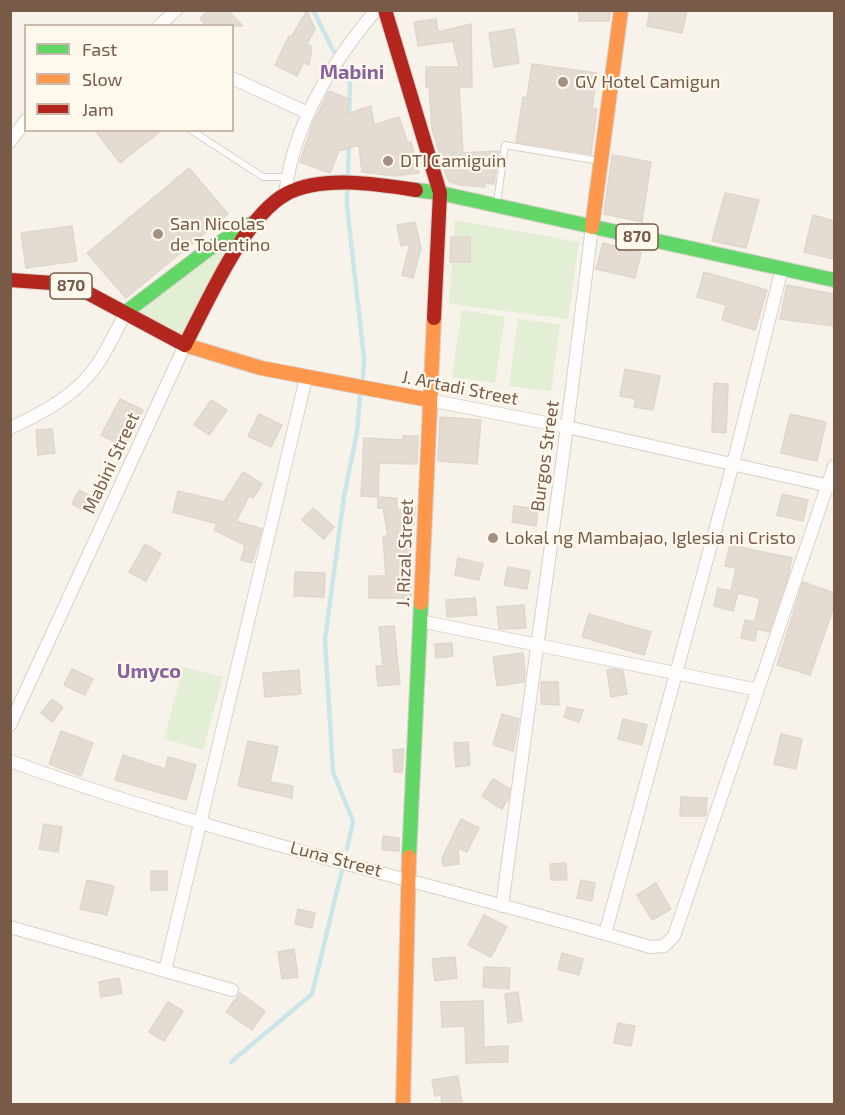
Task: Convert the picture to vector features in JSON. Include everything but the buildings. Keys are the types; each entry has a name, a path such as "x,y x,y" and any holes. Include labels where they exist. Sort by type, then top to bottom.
{"main road":[{"name":"J. Rizal Street","path":"385,10 440,194 408,879 403,1104"},
{"name":"Burgos Street","path":"592,227 621,10"},
{"name":"870","path":"285,195 305,188 343,185 382,186 440,194 834,280"},
{"name":"Mabini Street","path":"126,312 209,249 256,221 285,195"},
{"name":"Mabini Street","path":"185,345 256,221"},
{"name":"870","path":"10,280 66,284 126,312 185,345"},
{"name":"J. Artadi Street","path":"185,345 234,361 306,378 429,400"}],"street":[{"path":"161,24 176,10"},
{"path":"285,195 287,177 308,113 339,57 376,10"},
{"path":"234,79 308,113"},
{"path":"10,142 24,123"},
{"name":"Burgos Street","path":"502,906 592,227"},
{"path":"605,934 733,464 783,268"},
{"path":"10,428 59,403 80,386 99,363 126,312"},
{"name":"Mabini Street","path":"10,725 185,345"},
{"path":"165,971 306,378"},
{"name":"J. Artadi Street","path":"429,400 567,427 831,486"},
{"path":"420,621 758,690 831,486 834,466"},
{"name":"Luna Street","path":"10,761 75,785 200,823 650,947 664,946 674,936 758,690"},
{"path":"10,927 232,990"}],"lane":[{"path":"194,132 263,177 287,177"},
{"path":"496,206 505,145 601,161"}],"green space":[{"path":"455,220 579,242 568,319 449,304"},
{"path":"240,235 181,337 137,312"},
{"path":"462,310 505,317 495,383 452,377"},
{"path":"518,319 560,324 551,391 509,386"},
{"path":"183,667 223,677 203,750 164,739"}],"waterway":[{"path":"313,10 334,52"},
{"path":"341,65 350,84 349,117"},
{"path":"348,174 349,143"},
{"path":"347,192 364,358 363,377"},
{"path":"347,849 353,821 333,772 325,640 344,496 357,432 360,396"},
{"path":"231,1062 312,994 343,866"}],"traffic: fast":[{"path":"416,190 440,193 834,280"},
{"path":"126,312 209,249 254,222"},
{"path":"409,857 421,603"}],"traffic: slow":[{"path":"592,227 621,10"},
{"path":"421,603 434,318"},
{"path":"185,345 261,368 429,400"},
{"path":"403,1104 409,857"}],"traffic: jam":[{"path":"385,10 440,193 434,318"},
{"path":"10,280 67,284 185,345 241,241 271,205 286,194 300,188 332,183 367,184 416,190"}],"place":[{"name":"GV Hotel Camigun","path":"563,82"},
{"name":"DTI Camiguin","path":"388,161"},
{"name":"San Nicolas de Tolentino","path":"158,234"},
{"name":"Lokal ng Mambajao, Iglesia ni Cristo","path":"493,538"}],"district":[{"name":"Mabini","path":"352,72"},
{"name":"Umyco","path":"149,671"}]}
